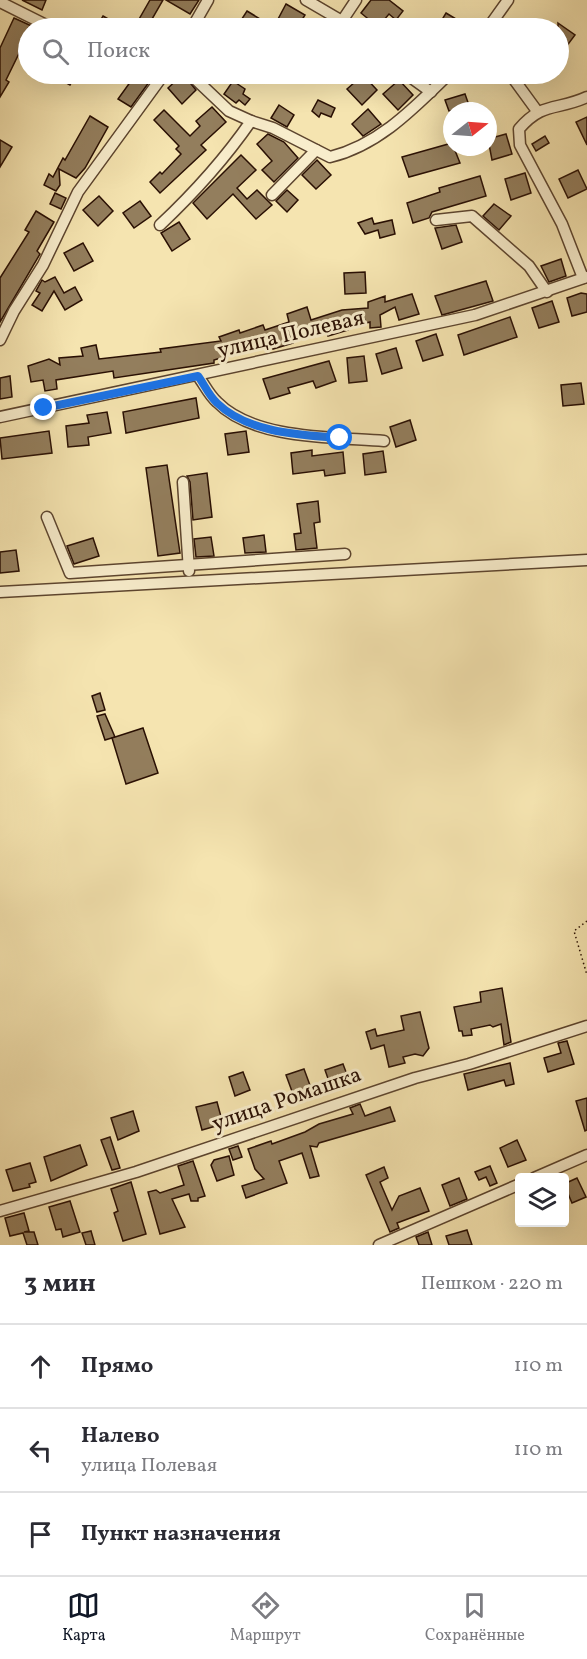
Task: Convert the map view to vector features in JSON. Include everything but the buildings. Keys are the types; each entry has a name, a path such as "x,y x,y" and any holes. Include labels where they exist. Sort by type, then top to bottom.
{"street":[{"path":"198,18 208,0"},
{"path":"306,0 335,18"},
{"path":"349,18 356,0"},
{"path":"495,18 508,0"},
{"path":"0,2 32,18"},
{"path":"0,340 14,311 43,265 78,192 157,84"},
{"path":"201,84 229,111 251,122 273,128 330,157 350,152 381,136 439,84"},
{"path":"420,84 431,92"},
{"path":"517,84 537,111"},
{"path":"585,277 562,224 520,146 519,129 537,111 575,103 587,97"},
{"path":"160,225 223,159 251,122"},
{"path":"272,195 316,150"},
{"path":"436,220 472,216 529,266 547,292"},
{"name":"улица Полевая","path":"0,417 475,315 585,277"},
{"path":"198,376 217,403 249,423 279,433 384,441"},
{"path":"183,482 190,582"},
{"path":"47,517 70,573 345,554"},
{"path":"0,592 587,560"},
{"name":"улица Ромашка","path":"0,1211 136,1172 415,1078 469,1064 587,1026"},
{"path":"546,1173 587,1155"},
{"path":"379,1245 515,1186"}],"path":[{"path":"587,921 574,931 587,975"}],"route":[{"path":"44,408 198,376 217,403 249,423 279,433 340,438"}]}
